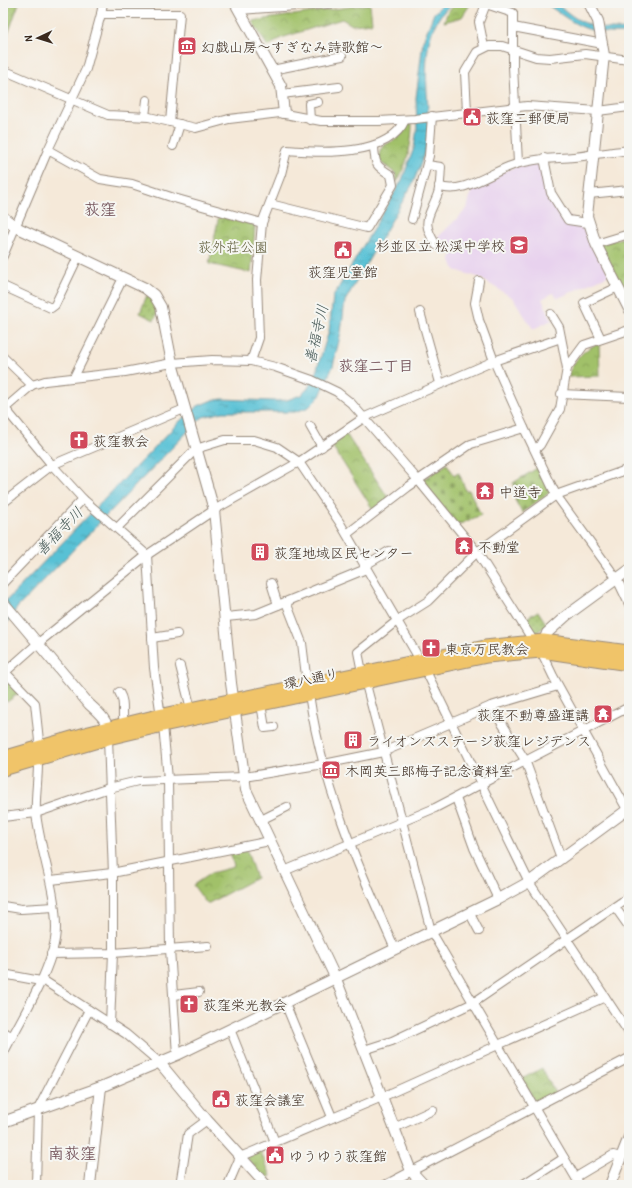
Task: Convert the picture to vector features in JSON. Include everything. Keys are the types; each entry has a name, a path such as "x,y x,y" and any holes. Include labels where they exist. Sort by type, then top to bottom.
{"main road":[{"name":"環八通り","path":"539,645 629,664"},
{"name":"環八通り","path":"3,758 34,754 160,720 423,664 487,656 539,645 629,652"},
{"name":"環八通り","path":"108,733 124,724 160,720 191,709 234,704 261,704 308,689"},
{"name":"環八通り","path":"3,769 34,754"}],"street":[{"path":"3,256 48,150 86,69 103,3"},
{"path":"284,113 281,86 237,7 342,3"},
{"path":"589,3 598,22 603,42 604,57 587,216 596,244 629,309"},
{"path":"484,48 479,22 486,4 513,13 518,163"},
{"path":"101,14 180,14 170,122"},
{"path":"513,28 603,42"},
{"path":"467,112 465,72 473,56 484,48 502,46 536,56 550,58 585,54 629,60"},
{"path":"272,70 342,56"},
{"path":"3,70 70,101 108,115 145,116 200,128 229,119 284,113 310,120 321,121 405,120 527,106 598,111 629,107"},
{"path":"282,94 339,87"},
{"path":"145,116 147,100"},
{"path":"310,120 309,104 318,102"},
{"path":"412,219 427,165 432,139 432,116"},
{"path":"251,361 260,338 257,280 262,223 281,174 287,150 314,153 374,147 398,132 405,120"},
{"path":"173,146 180,124"},
{"path":"270,204 367,228 393,184 391,175 378,168 375,162 374,147"},
{"path":"48,150 100,179 132,184 174,198 262,223"},
{"path":"440,186 446,189 469,186 485,176 518,163 544,158 629,150"},
{"path":"544,158 551,193 568,220 588,223"},
{"path":"427,165 441,167 438,195 427,214 428,233 436,245"},
{"path":"589,194 629,190"},
{"path":"3,217 16,227 145,288 158,301 163,315 172,363 214,510 234,704 246,790 336,979 411,1171 424,1185"},
{"path":"596,244 629,234"},
{"path":"3,286 51,308 55,305 78,257"},
{"path":"74,377 123,278"},
{"path":"479,281 475,303 479,320 494,361 524,428 556,495 617,579 629,604"},
{"path":"601,339 584,303 618,287"},
{"path":"420,312 440,383"},
{"path":"535,450 540,445 558,412 567,368 559,327 551,314"},
{"path":"567,368 584,345 629,330"},
{"path":"3,1054 40,981 51,954 56,928 50,880 36,813 38,764 34,754 39,741 35,703 4,672 147,555 214,510 300,462 365,417 440,383 494,361 561,338"},
{"path":"3,358 32,385"},
{"path":"3,1122 100,1087 177,1055 336,979 528,882 628,811 558,686 543,658 539,645 477,552 418,480 365,417 344,398 327,387 312,380 276,367 251,361 212,360 172,363 125,372 52,379 32,385 4,408 52,465 81,496 147,555 156,691 160,710 168,779 170,949 177,1055"},
{"path":"562,394 629,397"},
{"path":"3,503 52,465 185,411"},
{"path":"310,426 322,448"},
{"path":"347,534 418,480 471,444 524,428"},
{"path":"117,528 192,453 225,440 254,440 277,447 300,462 347,534 423,664 528,882 629,1033"},
{"path":"580,1185 431,931 382,752 367,688 366,677 358,652 398,620 428,601 477,552 556,495 629,469"},
{"path":"3,583 81,496"},
{"path":"226,617 256,614 286,602 365,567 389,551"},
{"path":"539,645 547,633 566,616 629,570"},
{"path":"271,583 278,605"},
{"path":"286,602 302,642 308,689 324,764 350,843 394,949"},
{"path":"3,603 89,704 104,718 108,733 113,953 110,1024"},
{"path":"152,638 177,634"},
{"path":"180,666 191,709"},
{"path":"3,818 36,813 109,788 138,781 244,777 324,764 382,752 491,706 558,686"},
{"path":"118,692 124,700 122,717 124,724"},
{"path":"261,704 266,728 274,726"},
{"path":"491,706 525,760 562,858"},
{"path":"284,871 456,798 525,760 629,707"},
{"path":"456,798 474,848 498,898"},
{"path":"261,820 287,807"},
{"path":"50,880 112,873 169,863 270,841"},
{"path":"364,1050 392,1040 473,1003 629,897"},
{"path":"3,906 21,909 54,907"},
{"path":"615,907 629,927"},
{"path":"469,912 479,931"},
{"path":"51,954 113,953 208,946"},
{"path":"3,974 46,982 133,1039 159,1062 207,1120 266,1185"},
{"path":"174,995 199,992"},
{"path":"228,1185 240,1157 382,1097 605,997"},
{"path":"285,1003 332,1118"},
{"path":"36,1185 38,1109 89,1010"},
{"path":"230,1029 275,1142"},
{"path":"3,1032 12,1036"},
{"path":"385,1185 629,1058"},
{"path":"90,1185 100,1087"},
{"path":"394,1128 433,1110"},
{"path":"180,1185 188,1134 207,1120"},
{"path":"610,1185 629,1138"},
{"path":"576,1177 613,1155 621,1157"},
{"path":"522,1185 564,1158"}],"shaded area":[{"name":"杉並区立 松渓中学校","path":"542,160 556,208 586,227 609,275 558,298 553,293 542,299 552,320 533,329 513,298 478,277 455,270 451,260 452,251 437,238 467,209 472,188 484,179 527,163"}],"green space":[{"path":"3,3 19,3 3,48"},
{"path":"458,3 471,3 462,17 444,22 448,11"},
{"path":"370,4 372,23 352,25 342,19 281,38 268,47 252,21"},
{"path":"407,124 412,124 410,147 404,168 397,182 395,173 380,162 380,150 385,145 397,139 404,131"},
{"name":"荻外荘公園","path":"219,215 253,224 255,227 251,273 209,264"},
{"path":"629,236 629,300 600,244"},
{"path":"147,295 154,301 158,313 154,320 140,313"},
{"path":"599,343 600,376 568,377 572,366 579,356"},
{"path":"346,434 389,499 374,511 331,444"},
{"path":"447,464 454,475 459,473 466,491 469,490 481,515 458,525 422,483 423,479"},
{"path":"539,467 550,492 522,513 515,500 513,483"},
{"path":"538,611 547,625 537,632 533,632 525,619"},
{"path":"4,676 22,691 7,702 3,697"},
{"path":"246,848 256,878 207,904 193,885 211,873 234,867 230,851"},
{"path":"542,1068 555,1093 537,1102 534,1101 522,1079"},
{"path":"260,1150 271,1176 264,1179 245,1156"}],"water":[{"path":"444,3 453,3 441,15 433,29 428,45 428,130 423,158 412,185 345,301 341,332 333,366 320,396 309,407 295,412 223,412 203,417 17,608 3,629 3,605 7,600 180,421 198,406 210,401 222,399 287,400 301,395 308,388 315,375 329,331 333,297 402,180 414,148 417,129 416,98 423,41 434,13"},
{"path":"545,3 559,6 577,19 590,25 609,29 629,29 629,33 603,32 584,27 566,18"}],"place":[{"name":"幻戯山房～すぎなみ詩歌館～","path":"187,46"},
{"name":"荻窪二郵便局","path":"472,117"},
{"name":"杉並区立 松渓中学校","path":"519,245"},
{"name":"荻窪児童館","path":"343,250"},
{"name":"荻窪教会","path":"79,440"},
{"name":"中道寺","path":"485,491"},
{"name":"不動堂","path":"464,546"},
{"name":"荻窪地域区民センター","path":"260,552"},
{"name":"東京万民教会","path":"431,648"},
{"name":"荻窪不動尊盛運講","path":"603,714"},
{"name":"ライオンズステージ荻窪レジデンス","path":"353,740"},
{"name":"木岡英三郎梅子記念資料室","path":"331,770"},
{"name":"荻窪栄光教会","path":"189,1004"},
{"name":"荻窪会議室","path":"221,1099"},
{"name":"ゆうゆう荻窪館","path":"275,1155"}],"district":[{"name":"荻窪","path":"100,209"},
{"name":"荻窪二丁目","path":"376,365"},
{"name":"南荻窪","path":"72,1153"}],"water label":[{"name":"善福寺川","path":"316,334"},
{"name":"善福寺川","path":"59,531"}]}
